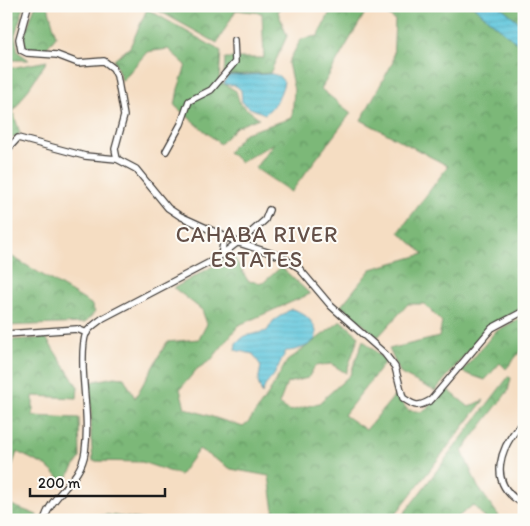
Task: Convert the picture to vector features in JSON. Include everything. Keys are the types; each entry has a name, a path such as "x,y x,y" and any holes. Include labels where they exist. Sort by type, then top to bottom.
{"street":[{"path":"28,6 19,39 22,50 27,53 57,55 78,63 104,61 113,68 118,76 124,116 115,149 116,159"},
{"path":"166,151 181,124 189,102 211,90 235,62 234,40"},
{"path":"6,151 18,138 85,156 116,159 136,169 173,211 193,223 238,242 280,256 298,267 331,306 385,354 395,367 403,398 414,405 421,405 431,400 492,328 524,311"},
{"path":"44,520 48,508 77,474 85,452 86,420 83,356 86,333 104,318 216,259 266,220 270,210"},
{"path":"220,234 224,244 220,255"},
{"path":"6,334 76,329 86,333"},
{"path":"524,421 504,448 500,469 502,481 509,492 524,504"}],"green space":[{"path":"6,6 24,6 15,35 18,52 29,60 6,60"},
{"path":"35,6 48,6 56,36 46,49 25,47 24,37"},
{"path":"150,6 281,6 278,12 287,36 270,73 224,75 225,58 264,58 262,13 236,10 217,43"},
{"path":"333,6 369,6 321,89 351,113 291,192 255,168 274,143 241,162 228,152 245,133 292,118 294,90 288,63 301,39 318,36"},
{"path":"375,6 473,6 524,49 524,307 490,325 435,391 401,374 389,349 439,337 442,322 424,304 408,304 378,337 341,306 371,269 424,254 399,232 448,166 361,120 393,62 395,20"},
{"path":"500,6 524,6 524,26"},
{"path":"147,9 221,51 219,81 236,91 240,104 259,118 236,127 220,144 175,106 178,89 186,65 168,49 147,52 122,81 114,60 130,47"},
{"path":"47,61 13,112 20,133 6,143 6,69"},
{"path":"6,253 91,304 95,312 85,323 6,326"},
{"path":"233,255 248,281 263,283 281,267 310,294 239,325 211,360 197,369 180,389 185,408 243,427 248,423 269,393 287,361 341,321 359,336 346,373 331,364 315,366 308,378 287,383 279,404 290,411 319,403 350,375 363,340 386,361 344,415 366,430 395,395 408,410 423,412 447,389 469,407 484,400 391,520 259,520 274,511 269,476 231,469 199,449 180,475 142,462 93,461 91,382 114,377 124,378 135,398 167,342 199,339 207,324 202,310 174,288"},
{"path":"524,316 524,347 506,369 500,363 485,380 462,372 495,332"},
{"path":"46,338 78,387 77,398 33,396 33,416 79,418 80,458 64,482 46,466 17,452 6,484 6,346 11,340"},
{"path":"509,376 511,378 508,391 462,451 478,487 499,516 495,520 487,520 473,505 454,520 399,520"},
{"path":"6,503 37,515 36,520 6,520"},
{"path":"108,515 144,520 64,520 69,518"}],"water":[{"path":"473,6 500,6 524,26 524,49"},
{"path":"272,74 279,76 284,82 277,100 265,114 250,108 242,102 241,90 224,82 228,76"},
{"path":"291,309 299,312 312,322 316,331 315,340 299,349 286,351 262,394 258,382 261,366 253,354 235,350 236,343 245,336 267,331 273,321"}],"district":[{"name":"CAHABA RIVER ESTATES","path":"257,246"}]}
